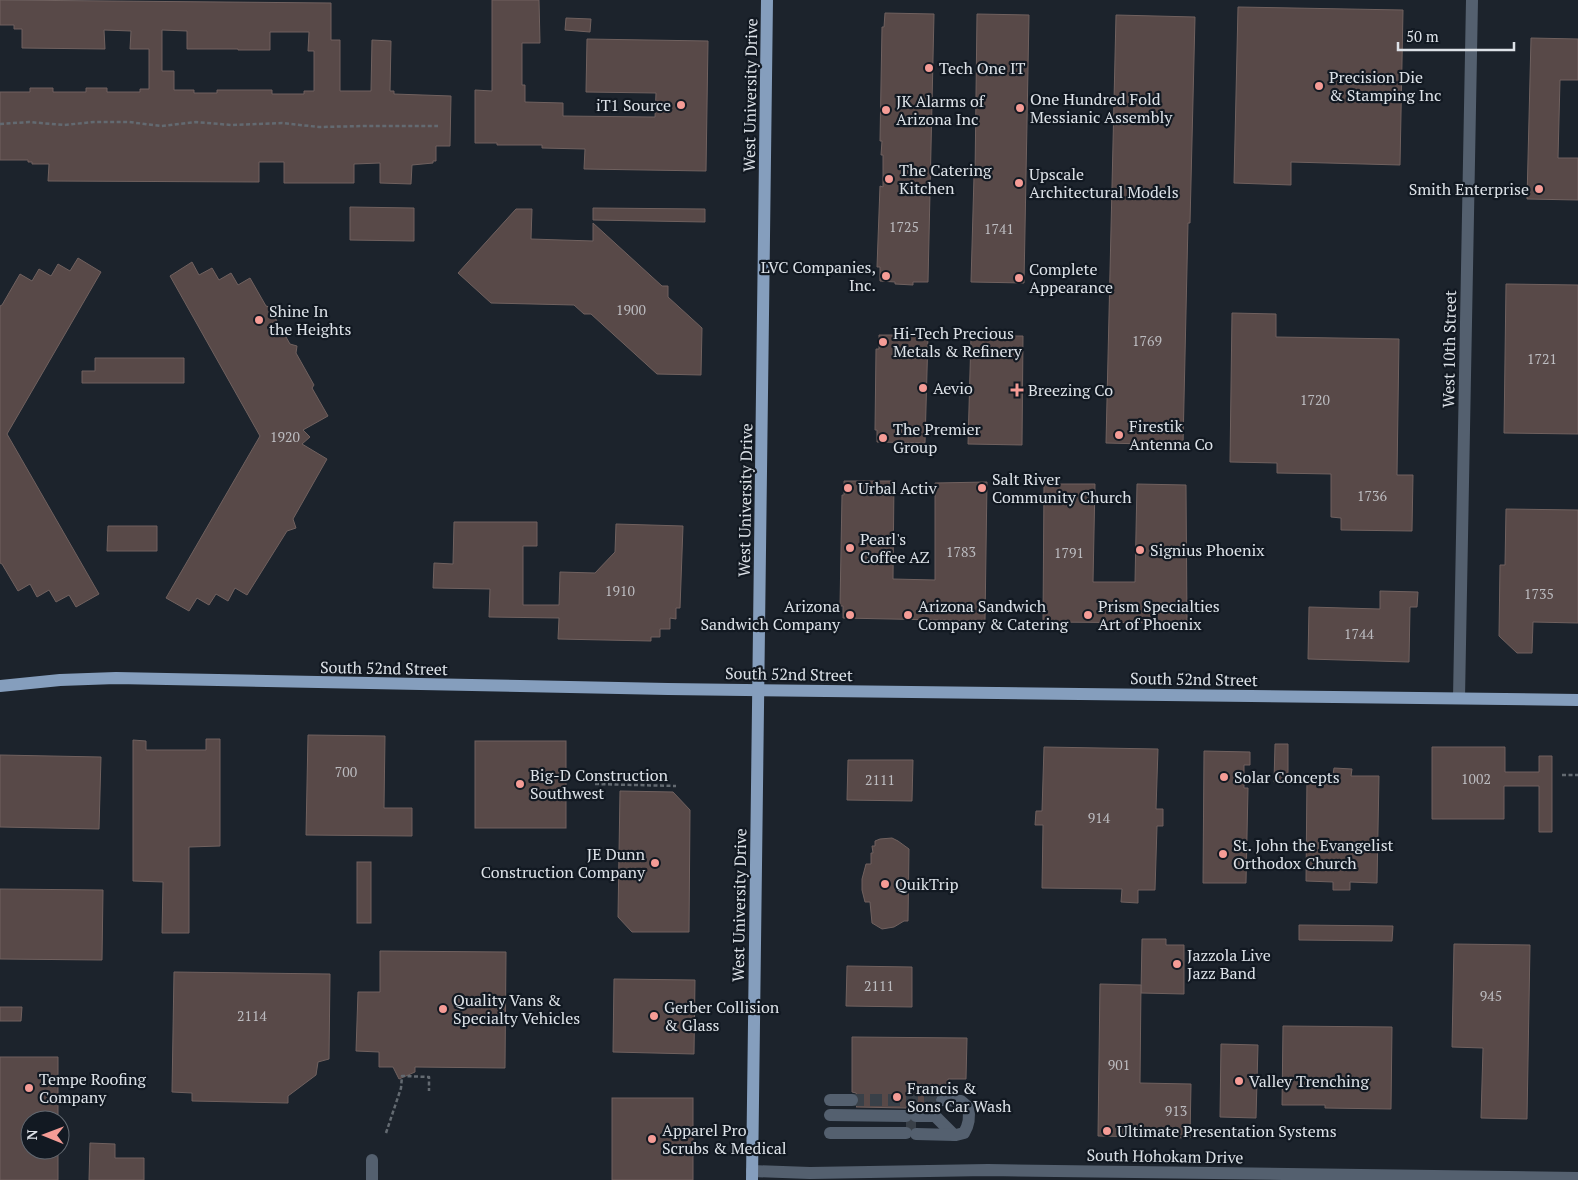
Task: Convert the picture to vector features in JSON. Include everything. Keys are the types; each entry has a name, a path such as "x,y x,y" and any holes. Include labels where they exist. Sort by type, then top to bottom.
{"main road":[{"name":"West University Drive","path":"752,1176 767,0"},
{"name":"South 52nd Street","path":"0,686 60,680 116,678 468,686 1578,700"}],"street":[{"name":"West 10th Street","path":"1459,698 1472,0"},
{"path":"830,1100 852,1100"},
{"path":"830,1124 911,1124 954,1135 961,1134 966,1130 969,1118 968,1107 961,1100 942,1100"},
{"path":"911,1124 935,1116 954,1135"},
{"path":"372,1160 372,1180"},
{"name":"South Hohokam Drive","path":"752,1176 810,1172 988,1170 1085,1176 1578,1178"}],"path":[{"path":"0,124 30,122 64,125 94,122 128,122 161,126 196,122 231,125 282,123 319,127 438,126"},
{"path":"1562,775 1578,775"},
{"path":"595,784 676,786"},
{"path":"386,1133 401,1088 402,1076 428,1077 428,1091"}],"building":[{"path":"0,0 331,3 331,40 340,40 340,91 371,91 372,40 391,41 390,91 394,91 394,94 451,96 450,146 436,146 436,161 433,161 433,163 412,165 411,184 380,183 380,163 354,164 354,183 284,183 284,162 259,162 259,182 48,181 49,164 32,164 28,160 0,160 0,92 30,92 30,88 53,88 53,92 86,92 86,88 107,88 107,92 140,92 140,89 149,89 149,49 130,49 131,31 104,30 105,49 22,48 22,29 14,29 14,25 0,25","holes":["162,30 187,31 187,49 238,50 270,50 270,32 309,32 308,51 314,51 314,91 304,91 304,94 272,94 272,90 217,90 217,93 194,93 194,90 174,90 174,71 162,71"]},
{"name":"iT1 Source","path":"492,0 539,0 540,43 522,43 522,85 525,85 525,102 563,103 563,116 655,117 656,93 586,92 587,39 708,41 706,171 584,169 585,149 542,148 542,145 475,143 475,90 492,91"},
{"name":"Precision Die & Stamping Inc","path":"1238,7 1403,10 1400,165 1291,162 1291,185 1234,183"},
{"path":"885,13 934,14 928,282 913,282 913,285 880,281 880,267 877,267 880,186 883,187 883,155 881,155 882,141 880,141 882,27 884,27"},
{"path":"977,14 1029,15 1024,283 971,282 975,176"},
{"path":"1116,15 1195,17 1183,445 1106,443"},
{"path":"566,18 591,19 590,32 565,30"},
{"path":"1531,38 1578,39 1578,80 1560,80 1558,158 1578,158 1578,200 1527,199"},
{"path":"350,207 414,208 414,241 350,240"},
{"path":"593,208 705,209 705,222 593,220"},
{"path":"516,209 532,209 531,239 593,241 593,223 662,286 668,286 668,297 702,328 701,375 657,374 591,314 584,314 574,305 491,303 458,273"},
{"path":"78,258 101,272 7,434 99,594 76,607 69,595 56,602 49,590 37,597 30,584 18,591 0,563 0,306 20,274 32,281 39,269 51,276 58,264 70,271"},
{"path":"192,262 199,275 212,268 219,280 231,273 238,285 250,278 290,344 297,346 296,353 314,385 312,388 328,416 303,430 310,437 302,444 327,459 293,519 296,528 287,531 247,595 235,588 228,601 216,594 209,605 197,598 189,611 166,598 260,436 170,276"},
{"path":"1506,284 1578,285 1578,434 1504,433"},
{"path":"1232,313 1276,314 1276,337 1399,339 1397,475 1413,475 1412,531 1341,530 1341,518 1331,517 1331,474 1277,473 1277,463 1230,462"},
{"path":"894,333 912,333 912,336 928,336 925,443 877,442 877,430 875,430 876,349 879,349 879,335 894,335"},
{"path":"971,336 1023,336 1022,445 968,444"},
{"path":"95,358 184,358 184,383 82,383 82,371 95,371"},
{"path":"844,481 894,481 893,579 935,580 935,483 987,482 985,621 843,618 843,606 840,606 842,495 844,495"},
{"path":"1044,484 1095,484 1093,582 1135,582 1137,484 1186,485 1187,623 1043,622"},
{"path":"1506,509 1578,510 1578,623 1533,622 1532,653 1517,653 1499,636 1500,565 1505,565"},
{"path":"454,522 537,522 537,546 523,546 523,605 559,605 560,572 595,573 615,552 616,524 683,526 680,608 676,608 676,619 670,618 670,629 660,629 660,637 651,637 651,641 558,639 559,618 489,617 490,589 433,588 434,563 453,564"},
{"path":"108,526 157,526 157,551 107,551"},
{"path":"1380,591 1418,592 1417,607 1410,607 1409,662 1308,659 1309,607 1380,609"},
{"path":"308,735 385,736 384,808 412,808 412,836 306,835"},
{"path":"206,739 220,739 220,846 189,847 189,933 162,933 163,882 133,881 133,740 146,741 146,750 206,750"},
{"name":"Big-D Construction Southwest","path":"475,741 566,741 566,828 475,828"},
{"path":"1275,744 1288,744 1288,782 1274,782"},
{"path":"1044,747 1158,749 1156,809 1163,809 1163,826 1157,826 1155,890 1138,890 1138,903 1121,902 1122,889 1042,888 1043,825 1035,825 1036,811 1042,811"},
{"path":"1432,747 1505,747 1505,772 1539,772 1539,756 1552,756 1552,832 1539,832 1539,786 1504,786 1504,819 1432,819"},
{"path":"1204,751 1250,752 1250,765 1244,765 1244,788 1248,788 1246,883 1203,883"},
{"path":"0,755 101,757 99,829 0,827"},
{"path":"848,760 913,760 912,801 847,800"},
{"path":"1334,768 1352,769 1351,776 1379,776 1377,883 1350,882 1350,890 1333,890 1333,882 1306,881 1307,775 1333,775"},
{"name":"JE Dunn Construction Company","path":"620,791 673,792 690,810 689,932 632,932 618,917"},
{"name":"QuikTrip","path":"892,838 909,849 908,921 904,921 894,927 882,929 872,923 870,902 865,902 862,879 866,864 871,864 872,846 875,846 875,841"},
{"path":"357,862 371,862 371,923 357,923"},
{"path":"0,889 103,890 102,960 0,959"},
{"path":"1299,925 1393,926 1392,941 1299,940"},
{"path":"1142,939 1166,939 1166,945 1184,945 1184,994 1141,993"},
{"path":"1454,944 1530,945 1527,1119 1481,1118 1483,1048 1452,1047"},
{"name":"Quality Vans & Specialty Vehicles","path":"380,951 506,952 505,1068 415,1067 415,1072 399,1079 393,1067 379,1067 379,1052 356,1051 358,992 380,992"},
{"path":"847,966 912,967 912,1007 846,1006"},
{"path":"174,972 330,974 329,1059 318,1062 316,1075 288,1096 288,1103 192,1101 192,1093 172,1092"},
{"name":"Gerber Collision & Glass","path":"614,979 695,980 694,1054 613,1052"},
{"path":"1100,984 1141,985 1140,1083 1191,1084 1190,1138 1098,1136"},
{"path":"0,1007 22,1007 21,1021 0,1021"},
{"path":"1283,1026 1392,1027 1391,1109 1325,1108 1325,1105 1282,1105"},
{"path":"852,1037 967,1038 966,1079 948,1079 948,1092 939,1093 934,1099 935,1104 942,1109 856,1107 860,1100 856,1093 852,1092"},
{"name":"Valley Trenching","path":"1221,1044 1258,1045 1256,1118 1220,1117"},
{"name":"Tempe Roofing Company","path":"0,1057 58,1057 58,1110 20,1110 20,1160 58,1160 58,1180 0,1180"},
{"name":"Apparel Pro Scrubs & Medical","path":"612,1098 693,1098 693,1180 612,1180"},
{"path":"90,1143 115,1144 115,1158 144,1158 144,1180 89,1180"}],"tunnel":[{"path":"852,1100 942,1100"},
{"path":"906,1124 916,1124"}],"place":[{"name":"Tech One IT","path":"929,68"},
{"name":"Precision Die & Stamping Inc","path":"1319,86"},
{"name":"iT1 Source","path":"681,105"},
{"name":"One Hundred Fold Messianic Assembly","path":"1020,108"},
{"name":"JK Alarms of Arizona Inc","path":"886,110"},
{"name":"The Catering Kitchen","path":"889,179"},
{"name":"Upscale Architectural Models","path":"1019,183"},
{"name":"Smith Enterprise","path":"1539,189"},
{"name":"LVC Companies, Inc.","path":"886,276"},
{"name":"Complete Appearance","path":"1019,278"},
{"name":"Shine In the Heights","path":"259,320"},
{"name":"Hi-Tech Precious Metals & Refinery","path":"883,342"},
{"name":"Aevio","path":"923,388"},
{"name":"Breezing Co","path":"1017,390"},
{"name":"Firestik Antenna Co","path":"1119,435"},
{"name":"The Premier Group","path":"883,438"},
{"name":"Urbal Activ","path":"848,488"},
{"name":"Salt River Community Church","path":"982,488"},
{"name":"Pearl's Coffee AZ","path":"850,548"},
{"name":"Signius Phoenix","path":"1140,550"},
{"name":"Arizona Sandwich Company","path":"850,615"},
{"name":"Arizona Sandwich Company & Catering","path":"908,615"},
{"name":"Prism Specialties Art of Phoenix","path":"1088,615"},
{"name":"Solar Concepts","path":"1224,777"},
{"name":"Big-D Construction Southwest","path":"520,784"},
{"name":"St. John the Evangelist Orthodox Church","path":"1223,854"},
{"name":"JE Dunn Construction Company","path":"655,863"},
{"name":"QuikTrip","path":"885,884"},
{"name":"Jazzola Live Jazz Band","path":"1177,964"},
{"name":"Quality Vans & Specialty Vehicles","path":"443,1009"},
{"name":"Gerber Collision & Glass","path":"654,1016"},
{"name":"Valley Trenching","path":"1239,1081"},
{"name":"Tempe Roofing Company","path":"29,1088"},
{"name":"Francis & Sons Car Wash","path":"897,1097"},
{"name":"Ultimate Presentation Systems","path":"1107,1131"},
{"name":"Apparel Pro Scrubs & Medical","path":"652,1139"}]}
